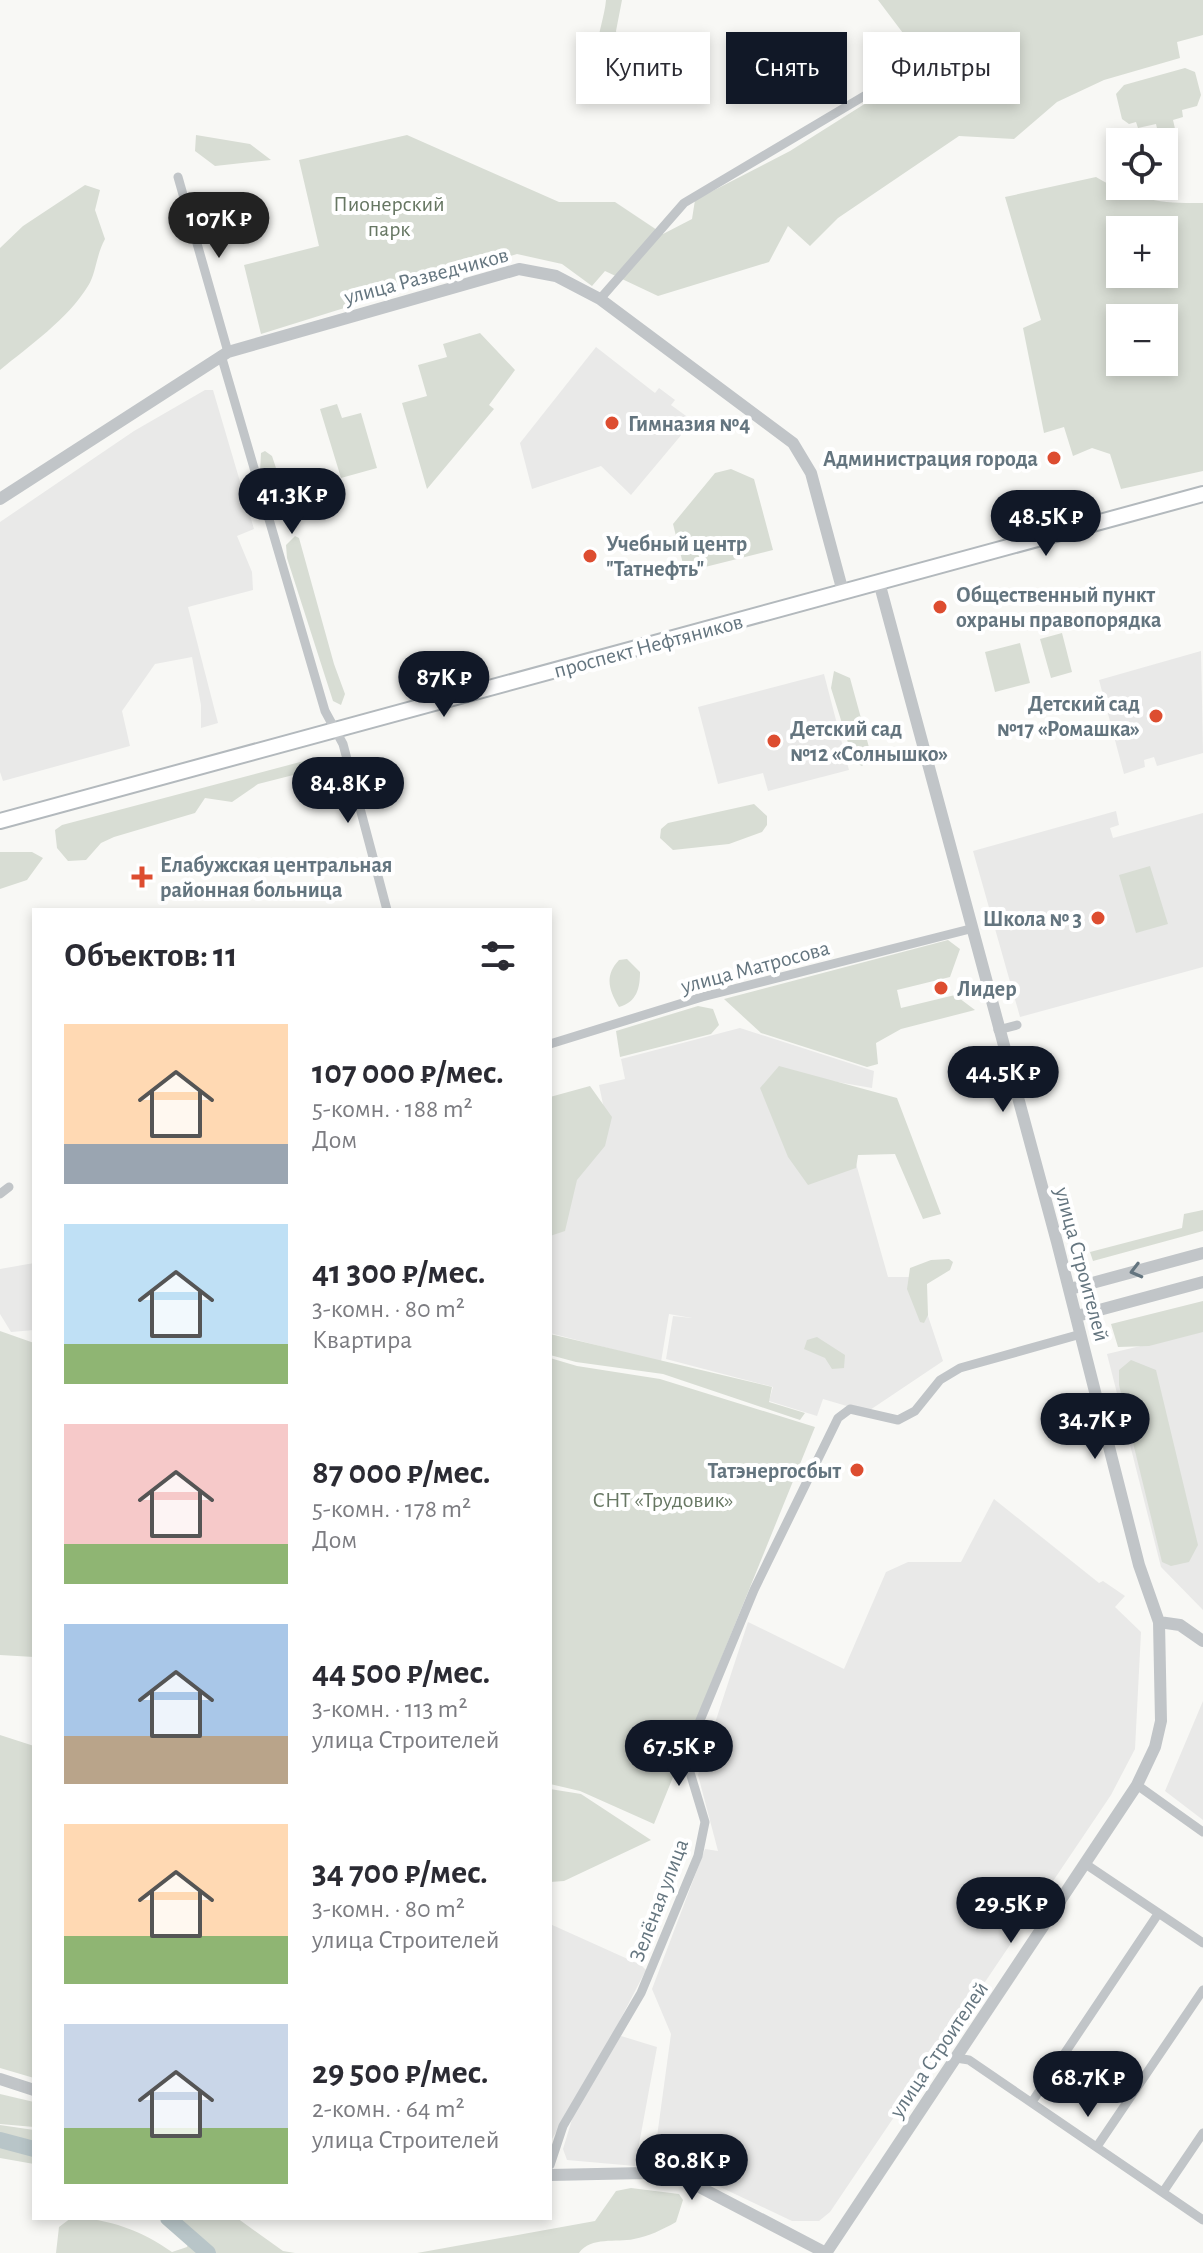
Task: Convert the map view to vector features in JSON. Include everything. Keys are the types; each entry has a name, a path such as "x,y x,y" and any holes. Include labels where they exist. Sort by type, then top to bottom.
{"main road":[{"name":"проспект Нефтяников","path":"0,821 1203,494"}],"street":[{"path":"600,299 684,203 863,97"},
{"path":"178,177 225,354 333,728 343,744 386,908"},
{"name":"улица Разведчиков","path":"0,499 225,354 519,269 556,276 600,299 799,450 811,473 843,592"},
{"name":"улица Строителей","path":"826,2253 1087,1865 1137,1785 1155,1747 1161,1721 1159,1622 1139,1565 1070,1289 970,929 879,582"},
{"name":"улица Матросова","path":"552,1043 702,997 970,929"},
{"path":"998,1030 1017,1025"},
{"path":"0,1194 9,1187"},
{"path":"1070,1289 1203,1253"},
{"path":"1077,1316 1203,1282"},
{"name":"Зелёная улица","path":"552,2159 563,2126 641,1993 675,1916 698,1856 705,1822 689,1769 689,1747 754,1590 838,1418 850,1409 890,1420 907,1416 940,1380 960,1368 1081,1334"},
{"path":"1159,1622 1180,1625 1203,1641"},
{"path":"1137,1785 1203,1832"},
{"path":"1087,1865 1203,1943"},
{"path":"1032,2102 1158,1914"},
{"path":"1098,2145 1203,1990"},
{"path":"956,2058 969,2060 1098,2145 1203,2220"},
{"path":"0,2079 32,2089"},
{"path":"1163,2192 1203,2133"},
{"path":"552,2175 644,2173 688,2181 826,2253"}],"shaded area":[{"name":"Гимназия №4","path":"596,347 655,393 659,388 675,400 671,405 693,421 631,495 601,466 532,489 520,443"},
{"path":"205,390 213,390 254,529 237,536 252,572 253,590 188,607 218,723 201,728 201,705 192,657 155,664 122,711 130,746 3,781 0,772 0,522 134,431"},
{"name":"Детский сад №17 «Ромашка»","path":"1201,651 1203,753 1157,766 1154,757 1144,760 1145,767 1124,774 1099,680"},
{"name":"Детский сад №12 «Солнышко»","path":"824,674 849,770 768,791 763,773 718,784 698,707"},
{"name":"Школа № 3","path":"1116,811 1119,825 1110,828 1113,838 1203,813 1203,967 1020,1017 973,851"},
{"path":"740,1028 874,1071 872,1088 820,1079 835,1089 888,1277 915,1277 943,1361 867,1412 823,1399 817,1416 769,1401 773,1387 666,1359 673,1316 692,1318 669,1314 661,1362 552,1334 552,1174 604,1109 599,1085 625,1079 621,1059"},
{"path":"32,1263 32,1330 11,1332 0,1314 0,1269"},
{"path":"1203,1331 1203,1610 1161,1567 1107,1354"},
{"path":"994,1499 1099,1583 1103,1581 1125,1596 1115,1607 1141,1632 1135,1749 1111,1795 830,2212 819,2221 792,2221 699,2177 653,2166 671,2034 652,1989 705,1849 718,1851 698,1775 748,1622 844,1669 886,1572 908,1562 961,1562"},
{"path":"1203,1701 1203,1820 1165,1791"},
{"path":"552,1925 646,1970 592,2074 552,2139"},
{"path":"621,2036 657,2047 635,2166 567,2160 563,2149 573,2116"}],"green space":[{"path":"606,0 622,0 616,32 600,32"},
{"name":"Пионерский парк","path":"878,0 1203,0 1203,35 1177,42 1180,58 1104,80 1057,102 1014,139 959,136 838,218 810,246 788,226 769,262 658,296 605,271 592,286 562,264 517,254 261,334 244,265 319,246 299,160 407,135 559,202 615,202 663,234 692,219 695,200 790,151 865,104 1020,104 1020,32 902,32"},
{"path":"1185,68 1195,72 1201,95 1197,106 1182,110 1183,117 1173,120 1175,128 1157,128 1156,124 1138,128 1136,122 1129,124 1122,119 1116,94 1124,85"},
{"path":"196,135 250,144 271,160 215,166 195,151"},
{"path":"1096,177 1106,182 1106,200 1203,203 1203,471 1121,489 1110,454 1092,448 1073,456 1064,427 1044,433 1023,328 1041,320 1005,197"},
{"path":"85,185 100,190 95,210 105,239 91,281 59,321 0,370 0,248 23,226"},
{"path":"480,333 515,370 489,405 494,409 427,489 402,403 427,396 418,365 447,357 443,344"},
{"path":"337,404 342,418 361,413 377,468 341,478 320,409"},
{"path":"265,451 272,456 282,486 279,512 275,512 260,472 261,453"},
{"path":"731,469 754,479 773,550 685,572 673,524 715,473"},
{"path":"295,536 299,538 345,694 341,705 333,701 287,558 286,545"},
{"path":"1062,633 1072,672 1051,678 1040,639"},
{"path":"1020,643 1030,683 995,692 985,652"},
{"path":"834,671 850,678 870,751 869,760 862,766 854,762 831,688"},
{"path":"319,757 325,764 317,769 258,784 232,802 205,798 195,813 114,837 101,843 86,860 68,861 57,848 55,830 62,825"},
{"path":"754,804 767,816 767,825 762,832 729,844 673,850 660,838 661,829 668,823"},
{"path":"0,852 32,852 43,858 27,880 0,889"},
{"path":"1150,866 1168,924 1136,933 1119,875"},
{"path":"948,940 960,949 950,977 897,990 901,1008 955,995 975,1010 901,1029 876,1043 878,1064 867,1067 761,1033 724,999"},
{"path":"627,959 640,972 639,984 634,998 619,1007 611,989 610,977 619,960"},
{"path":"698,1006 713,1009 719,1025 711,1034 620,1057 616,1031"},
{"path":"779,1066 897,1098 941,1214 923,1219 895,1154 858,1155 856,1168 808,1185 788,1157 760,1088"},
{"path":"590,1086 612,1117 605,1146 577,1180 565,1231 552,1235 552,1096"},
{"path":"1203,1210 1203,1231 1093,1261 1090,1252 1182,1228 1184,1214"},
{"path":"949,1259 953,1262 950,1270 927,1284 928,1315 924,1323 920,1322 907,1289 910,1268 931,1260"},
{"path":"1203,1301 1203,1332 1149,1346 1118,1347 1111,1324"},
{"path":"0,1331 32,1342 32,1657 0,1655"},
{"path":"552,1334 772,1387 769,1402 805,1413 800,1420 663,1374 576,1362 552,1356"},
{"path":"817,1337 845,1355 844,1368 832,1369 825,1358 804,1349 807,1340"},
{"name":"СНТ «Трудовик»","path":"552,1359 577,1366 660,1379 815,1427 654,1824 580,1791 552,1784"},
{"path":"1131,1360 1156,1370 1198,1545 1189,1562 1171,1566 1162,1562 1119,1385 1119,1370"},
{"path":"0,1735 32,1745 32,2077 0,2068"},
{"path":"552,1789 581,1794 651,1840 564,1881 552,1882"},
{"path":"0,2094 32,2102 32,2127 0,2124"},
{"path":"0,2125 32,2130 32,2164 0,2158"},
{"path":"631,2188 679,2194 683,2200 676,2222 640,2238 590,2244 579,2253 417,2253 595,2221 616,2191"},
{"path":"68,2220 99,2220 124,2227 172,2252 187,2247 193,2232 179,2220 240,2220 283,2251 295,2253 56,2253 59,2227"}],"waterway":[{"path":"0,2140 32,2148"},
{"path":"170,2220 208,2253"}],"place":[{"name":"Гимназия №4","path":"612,423"},
{"name":"Администрация города","path":"1054,458"},
{"name":"Учебный центр \"Татнефть\"","path":"590,556"},
{"name":"Общественный пункт охраны правопорядка","path":"940,607"},
{"name":"Детский сад №17 «Ромашка»","path":"1156,716"},
{"name":"Детский сад №12 «Солнышко»","path":"774,741"},
{"name":"Елабужская центральная районная больница","path":"142,877"},
{"name":"Школа № 3","path":"1098,918"},
{"name":"Лидер","path":"941,988"},
{"name":"Татэнергосбыт","path":"857,1470"}]}
